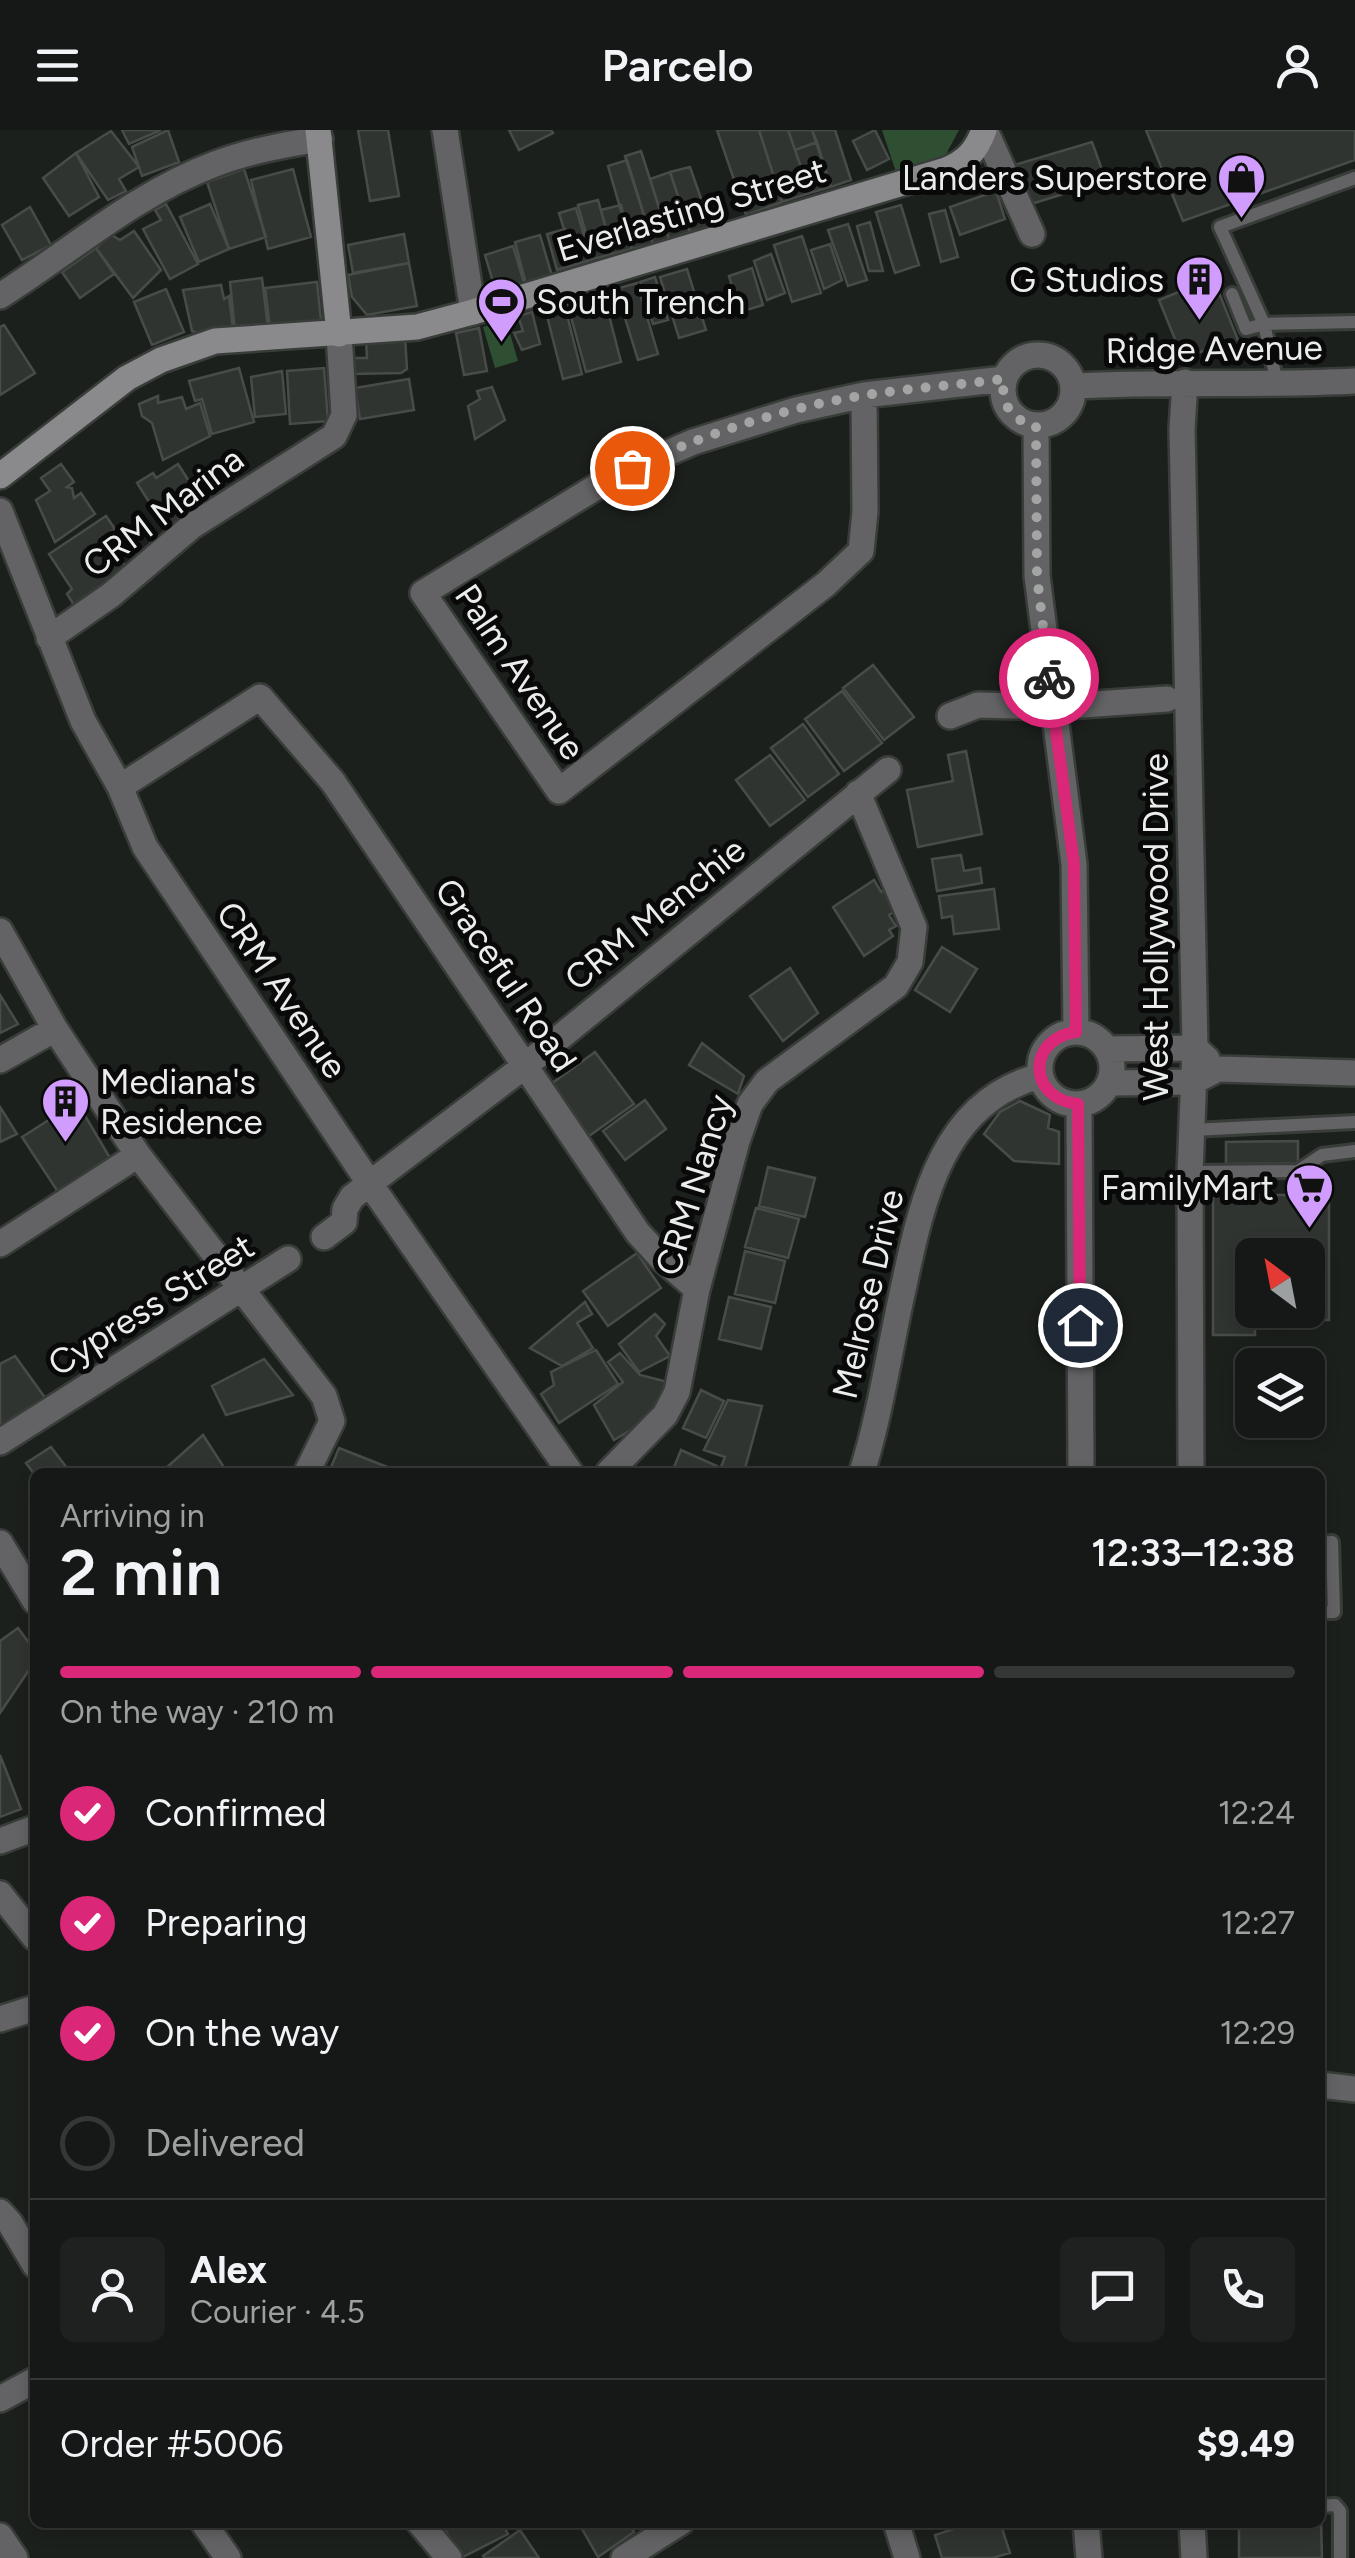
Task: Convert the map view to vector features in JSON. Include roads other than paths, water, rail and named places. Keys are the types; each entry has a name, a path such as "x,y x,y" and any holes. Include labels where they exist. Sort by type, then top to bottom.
{"street":[{"path":"446,130 473,312"},
{"path":"984,130 1032,234"},
{"name":"Everlasting Street","path":"0,476 128,378 161,360 215,342 417,326 473,312 946,170 967,159 977,148 984,130"},
{"path":"0,296 156,191 215,164 319,134 339,334"},
{"name":"CRM Marina","path":"48,638 111,595 192,526 334,436 344,414 339,334"},
{"path":"1036,354 1057,359 1074,386 1072,401 1064,414 1036,426 1016,418 1002,390 1004,379 1016,362 1036,354"},
{"path":"864,395 1004,379"},
{"name":"Ridge Avenue","path":"1074,386 1355,381"},
{"name":"West Hollywood Drive","path":"1184,382 1195,1048 1190,1172 1192,1468"},
{"name":"Palm Avenue","path":"864,395 865,512 860,551 826,584 559,791 424,592 611,478 652,458 781,415 864,395"},
{"path":"1036,426 1037,576 1074,864 1076,1032"},
{"name":"CRM Avenue","path":"0,512 83,722 120,787 145,847 370,1184 567,1468"},
{"name":"Graceful Road","path":"120,787 260,697 333,782 638,1233 660,1258 697,1288"},
{"path":"950,716 978,705 1053,707 1167,699"},
{"name":"CRM Menchie","path":"324,1237 344,1222 348,1202 526,1065 888,770"},
{"name":"CRM Nancy","path":"613,1468 665,1415 677,1392 697,1288 736,1141 750,1104 767,1081 896,986 910,962 914,927 858,793"},
{"path":"0,931 55,1029 138,1155 324,1396 332,1421 309,1468"},
{"path":"0,1060 55,1029"},
{"path":"1066,1033 1088,1034 1107,1049 1112,1059 1109,1083 1092,1101 1078,1104 1054,1098 1040,1076 1048,1045 1066,1033"},
{"path":"1107,1049 1195,1048 1218,1070"},
{"path":"1109,1083 1193,1082 1218,1070 1355,1073"},
{"name":"Melrose Drive","path":"866,1468 923,1199 944,1154 972,1115 1002,1090 1040,1076"},
{"path":"1078,1104 1081,1468"},
{"path":"0,1244 138,1155"},
{"name":"Cypress Street","path":"0,1442 288,1259"},
{"path":"0,1543 30,1593"},
{"path":"0,1840 30,1830"},
{"path":"0,1894 30,1932"},
{"path":"0,2019 30,2010"},
{"path":"1325,2087 1355,2090"},
{"path":"0,2212 30,2257"},
{"path":"0,2399 30,2383"},
{"path":"207,2528 228,2558"},
{"path":"424,2528 449,2558"},
{"path":"624,2558 672,2528"},
{"path":"898,2528 907,2558"},
{"path":"1086,2528 1089,2558"},
{"path":"1192,2528 1194,2558"},
{"path":"0,2536 15,2558"}],"lane":[{"path":"1278,385 1264,324 1220,227 1355,178"},
{"path":"1232,294 1246,328 1264,324 1355,322"},
{"path":"1192,1130 1355,1122"},
{"path":"1190,1172 1298,1171 1322,1155 1355,1151"},
{"path":"1325,1542 1332,1542 1334,1612 1325,1612"},
{"path":"1325,2506 1335,2505 1340,2511 1340,2558"}],"place":[{"name":"Landers Superstore","path":"1242,220"},
{"name":"G Studios","path":"1199,322"},
{"name":"South Trench","path":"501,344"},
{"name":"Mediana's Residence","path":"65,1144"},
{"name":"FamilyMart","path":"1309,1230"}]}
